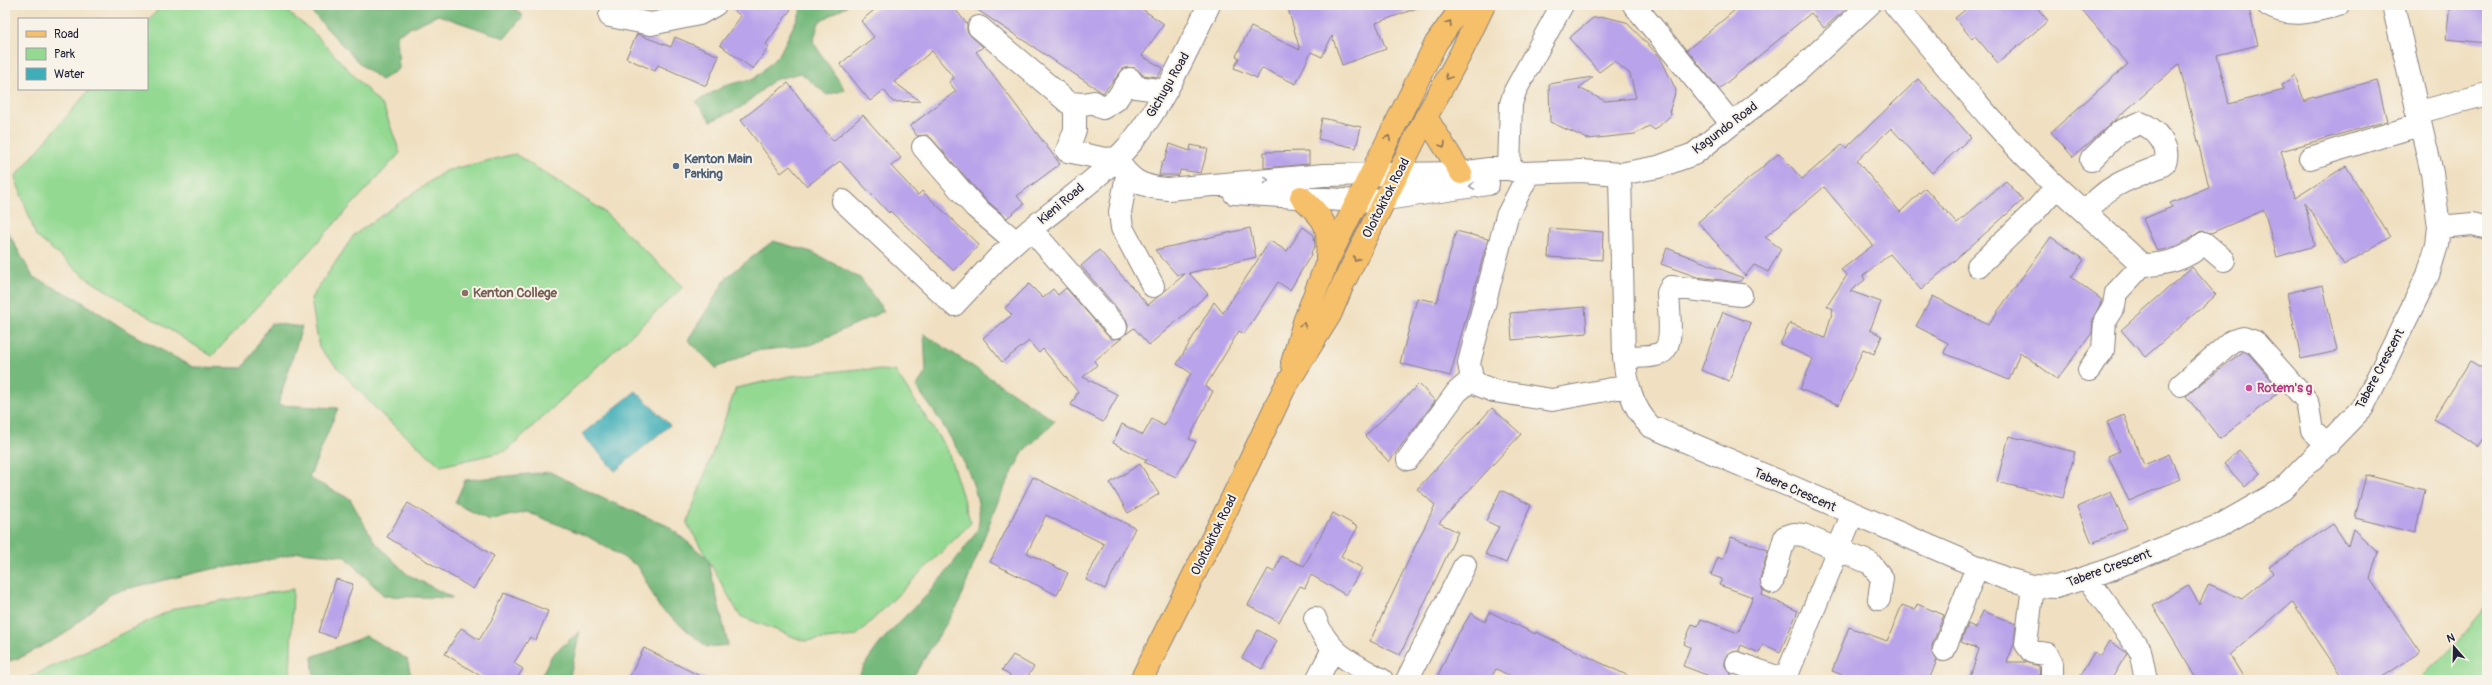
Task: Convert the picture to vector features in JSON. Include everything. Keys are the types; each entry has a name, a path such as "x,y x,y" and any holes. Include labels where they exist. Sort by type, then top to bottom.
{"main road":[{"name":"Oloitokitok Road","path":"1284,389 1304,322 1327,262 1436,43 1463,5"},
{"name":"Oloitokitok Road","path":"1141,680 1226,511 1284,389 1330,315 1426,117 1462,53 1484,5"},
{"path":"1426,117 1461,173"},
{"path":"1301,197 1325,223 1329,239 1327,262"}],"street":[{"path":"610,16 651,24 699,14 715,5"},
{"name":"Gichugu Road","path":"1122,166 1186,54 1209,5"},
{"path":"1562,5 1515,92 1511,104 1520,172 1495,257 1469,363 1472,379 1479,385 1494,391 1552,400 1628,386"},
{"path":"1634,5 1732,124"},
{"name":"Kagundo Road","path":"1398,174 1461,173 1487,169 1520,172 1581,171 1620,174 1658,168 1694,154 1797,72 1869,5"},
{"path":"1895,5 1990,116 2056,187 2087,212 2142,265 2160,265 2177,259 2197,250 2204,242 2224,260"},
{"path":"2268,5 2277,11 2294,14 2338,5"},
{"name":"Tabere Crescent","path":"1620,174 1624,357 1628,386 1640,416 1650,426 1852,515 2004,578 2033,586 2056,587 2087,578 2221,525 2282,490 2328,445 2363,407 2428,275 2437,245 2439,227 2432,173 2418,119 2393,5"},
{"path":"979,27 1065,101 1075,105 1094,102 1103,108 1116,100 1130,79 1136,87 1166,91"},
{"path":"2310,158 2487,94"},
{"path":"1075,105 1075,130 1067,150 1106,159 1122,166 1142,184 1154,188 1200,187 1324,175 1398,174"},
{"path":"2087,212 2100,195 2106,191 2161,166 2165,163 2167,153 2162,140 2157,134 2148,126 2140,123 2119,132 2092,160"},
{"path":"843,200 954,305 1024,236 975,207 923,147"},
{"path":"1122,166 1120,212 1122,228 1153,286"},
{"name":"Kieni Road","path":"1116,327 1024,236 1122,166"},
{"name":"Kagundo Road","path":"1386,199 1510,180 1520,172"},
{"path":"1200,187 1242,195 1357,201 1386,199"},
{"path":"1978,266 2035,211 2056,187"},
{"path":"2439,227 2473,224 2487,228"},
{"path":"2089,370 2103,350 2105,320 2114,306 2116,294 2142,265"},
{"path":"1624,357 1654,356 1665,350 1670,343 1668,293 1671,287 1741,295"},
{"path":"2181,385 2232,341 2243,338 2255,342 2307,401 2312,430 2328,445"},
{"path":"1408,459 1457,392 1472,379"},
{"path":"1737,663 1785,680 1852,515"},
{"path":"1772,582 1786,536 1802,535 1838,548 1870,563 1879,572 1882,583 1879,599"},
{"path":"1407,680 1465,565"},
{"path":"1944,650 1977,567"},
{"path":"2087,578 2140,650 2146,680"},
{"path":"2033,586 2026,644 2032,652 2047,654 2051,659 2052,680"},
{"path":"1315,618 1321,634 1333,649 1382,680"},
{"path":"1317,680 1333,649"}],"green space":[{"path":"162,5 279,5 312,31 384,108 400,153 212,356 88,279 36,236 15,177 89,90 148,90 148,21"},
{"path":"305,5 511,5 523,16 505,38 438,15 397,34 399,69 381,80 360,64"},
{"path":"804,5 848,5 819,22 813,42 845,90 827,95 801,73 774,80 740,108 711,121 696,102 726,85 754,79 779,55"},
{"path":"515,154 602,210 683,287 506,451 441,466 381,414 319,348 311,298 354,235 445,171"},
{"path":"5,227 33,277 78,299 130,333 193,367 243,368 271,323 302,327 278,405 338,408 309,478 350,499 374,541 407,574 453,598 384,596 345,556 299,552 256,563 212,569 113,592 63,635 20,658 5,662"},
{"path":"773,241 812,252 860,278 884,311 810,345 754,351 716,368 688,340 728,276"},
{"path":"924,334 1055,421 1023,452 1000,496 958,605 911,680 857,680 863,668 878,646 895,626 924,598 962,552 978,528 979,512 976,493 969,474 949,435 916,387 926,372"},
{"path":"859,369 895,371 948,451 971,523 856,636 804,641 740,616 687,523 736,388 791,376"},
{"path":"550,472 604,499 668,526 708,559 728,645 707,647 659,607 638,566 587,536 527,512 489,520 455,503 465,480"},
{"path":"293,589 290,680 24,680 176,608"},
{"path":"2487,607 2487,680 2419,680 2459,640"},
{"path":"580,631 569,680 539,680 552,655"},
{"path":"366,636 407,659 412,680 314,680 312,657"}],"water":[{"path":"636,391 670,425 615,471 582,434"}],"building":[{"path":"727,5 794,5 766,44 769,47 753,69 720,45 741,16"},
{"path":"880,5 952,5 967,24 967,31 983,47 976,52 1060,164 1017,196 1024,204 1007,218 984,198 932,139 927,135 917,136 910,126 956,91 949,82 954,78 932,51 894,82 920,101 893,102 884,90 870,101 840,64 874,37 861,21"},
{"path":"970,5 1136,5 1164,24 1142,56 1163,68 1158,77 1143,75 1135,68 1124,68 1103,93"},
{"path":"1287,5 1420,5 1420,7 1376,23 1386,49 1342,65 1332,36 1322,57 1311,52 1296,84 1262,68 1257,78 1234,68 1239,58 1236,56 1251,27 1300,50"},
{"path":"1741,5 1851,5 1824,28 1811,13 1719,89 1687,50"},
{"path":"1971,5 2035,5 2048,21 1998,63 1975,36 1972,39 1955,18"},
{"path":"2078,5 2248,5 2258,45 2217,55 2229,104 2284,90 2282,85 2295,75 2305,103 2307,99 2377,80 2387,121 2281,151 2295,198 2346,166 2390,237 2344,265 2305,202 2314,246 2277,257 2264,210 2211,233 2201,231 2178,246 2157,251 2143,219 2172,207 2170,203 2209,187 2179,64 2073,157 2051,132 2128,64"},
{"path":"2450,5 2487,5 2487,43 2446,39"},
{"path":"1605,17 1626,22 1660,57 1676,90 1670,109 1671,115 1655,130 1649,126 1635,134 1588,139 1550,122 1549,84 1593,77 1579,88 1605,101 1636,98 1630,74 1614,61 1599,72 1569,38 1593,18"},
{"path":"637,34 671,47 675,37 719,56 706,86 658,65 655,71 626,58"},
{"path":"1918,79 1971,137 1932,173 1891,128 1857,161 1900,212 1925,188 1957,223 2006,181 2023,200 1921,290 1890,254 1863,276 1865,280 1850,291 1881,302 1870,330 1882,336 1874,354 1863,349 1839,405 1800,389 1813,359 1780,344 1790,323 1825,338 1833,309 1827,306 1847,275 1841,270 1873,245 1824,187 1765,237 1781,249 1768,272 1754,265 1745,276 1698,222 1779,153 1802,179 1843,144 1846,148"},
{"path":"788,83 833,141 863,115 901,158 891,166 918,195 922,191 979,245 954,271 890,211 889,213 840,161 807,186 790,166 781,173 741,120"},
{"path":"1322,118 1361,127 1356,148 1318,139"},
{"path":"1170,144 1190,151 1191,145 1208,149 1201,173 1180,170 1179,175 1159,175 1162,161 1164,162"},
{"path":"1309,151 1309,164 1264,168 1264,152"},
{"path":"1303,227 1314,235 1315,246 1311,252 1312,253 1290,290 1278,282 1244,334 1239,331 1205,387 1213,391 1189,439 1196,442 1176,477 1144,462 1147,460 1113,443 1122,424 1143,435 1152,419 1164,426 1191,373 1177,364 1214,302 1223,313 1270,241 1287,251"},
{"path":"1250,228 1256,257 1189,273 1208,294 1149,345 1134,328 1126,334 1128,325 1126,319 1081,266 1099,250 1148,305 1185,274 1177,275 1155,250"},
{"path":"1550,228 1603,232 1602,260 1548,257"},
{"path":"1456,231 1488,239 1450,376 1400,363 1417,298 1437,302"},
{"path":"2051,237 2084,260 2071,277 2102,300 2093,319 2092,333 2057,379 2020,352 2009,380 1944,353 1948,343 1916,326 1933,296 1988,325"},
{"path":"1667,248 1743,278 1739,282 1697,277 1661,264"},
{"path":"2192,267 2216,295 2145,357 2121,330"},
{"path":"1029,284 1043,298 1053,289 1058,295 1066,288 1107,335 1112,339 1122,338 1094,361 1097,365 1083,377 1118,395 1103,422 1071,405 1078,392 1043,349 1039,353 1029,341 1002,362 983,338 1012,315 1005,308"},
{"path":"2323,285 2337,351 2301,359 2287,293"},
{"path":"1585,307 1587,333 1512,340 1510,313"},
{"path":"1723,312 1751,323 1729,381 1701,370"},
{"path":"2243,351 2248,353 2281,391 2220,439 2186,396"},
{"path":"2470,361 2487,371 2487,432 2478,446 2434,419"},
{"path":"1419,384 1435,401 1389,462 1365,436"},
{"path":"1492,408 1521,434 1439,523 1458,532 1400,655 1370,641 1435,505 1417,489"},
{"path":"2124,415 2144,465 2169,454 2180,479 2129,501 2108,456 2120,451 2107,422"},
{"path":"2009,436 2075,452 2063,498 1997,482"},
{"path":"2239,450 2260,473 2245,487 2224,464"},
{"path":"1140,464 1159,494 1128,513 1110,483"},
{"path":"2366,475 2425,490 2415,533 2355,518"},
{"path":"1033,477 1135,528 1105,589 1086,580 1104,544 1046,515 1027,553 1068,573 1057,595 990,562"},
{"path":"1501,490 1531,505 1506,563 1485,554 1499,527 1486,521"},
{"path":"2111,492 2127,528 2092,543 2077,507"},
{"path":"408,503 494,556 473,589 387,537"},
{"path":"1333,513 1358,527 1341,556 1362,568 1346,595 1311,575 1305,588 1300,586 1279,622 1248,605 1268,569 1274,572 1281,556 1304,566"},
{"path":"2333,524 2348,546 2353,529 2378,552 2370,579 2420,652 2378,680 2344,680 2292,602 2230,655 2245,680 2197,680 2153,606 2188,585 2199,604 2209,584 2242,599 2273,573 2269,567"},
{"path":"1731,537 1768,550 1760,579 1763,591 1762,595 1798,611 1780,652 1763,644 1759,653 1741,645 1739,651 1729,653 1725,658 1725,666 1731,673 1728,680 1720,680 1683,666 1690,647 1684,644 1692,624 1698,626 1701,619 1738,633 1753,597 1719,585 1722,579 1711,575 1718,557 1723,560"},
{"path":"336,579 353,584 335,638 319,632"},
{"path":"504,593 548,611 536,640 530,637 514,663 523,669 516,680 487,680 445,654 461,628 479,640 494,616"},
{"path":"1917,604 1944,615 1932,645 1932,652 1937,660 1929,680 1855,680 1832,671 1849,627 1887,641 1902,605 1915,610"},
{"path":"1983,611 2016,624 2014,644 2007,662 2025,662 2039,666 2040,680 1969,680 1979,649 1961,642 1968,624 1976,628"},
{"path":"1490,612 1637,680 1519,680 1496,669 1490,680 1448,680 1438,675 1455,639 1471,613 1485,622"},
{"path":"1258,630 1277,641 1262,669 1242,658"},
{"path":"2110,641 2127,653 2111,680 2078,680 2094,652 2101,656"},
{"path":"644,648 708,680 628,680"},
{"path":"1013,655 1034,667 1025,680 1016,680 1002,670"}],"place":[{"name":"Kenton Main Parking","path":"676,166"},
{"name":"Kenton College","path":"465,293"},
{"name":"Rotem's g","path":"2249,388"}]}
